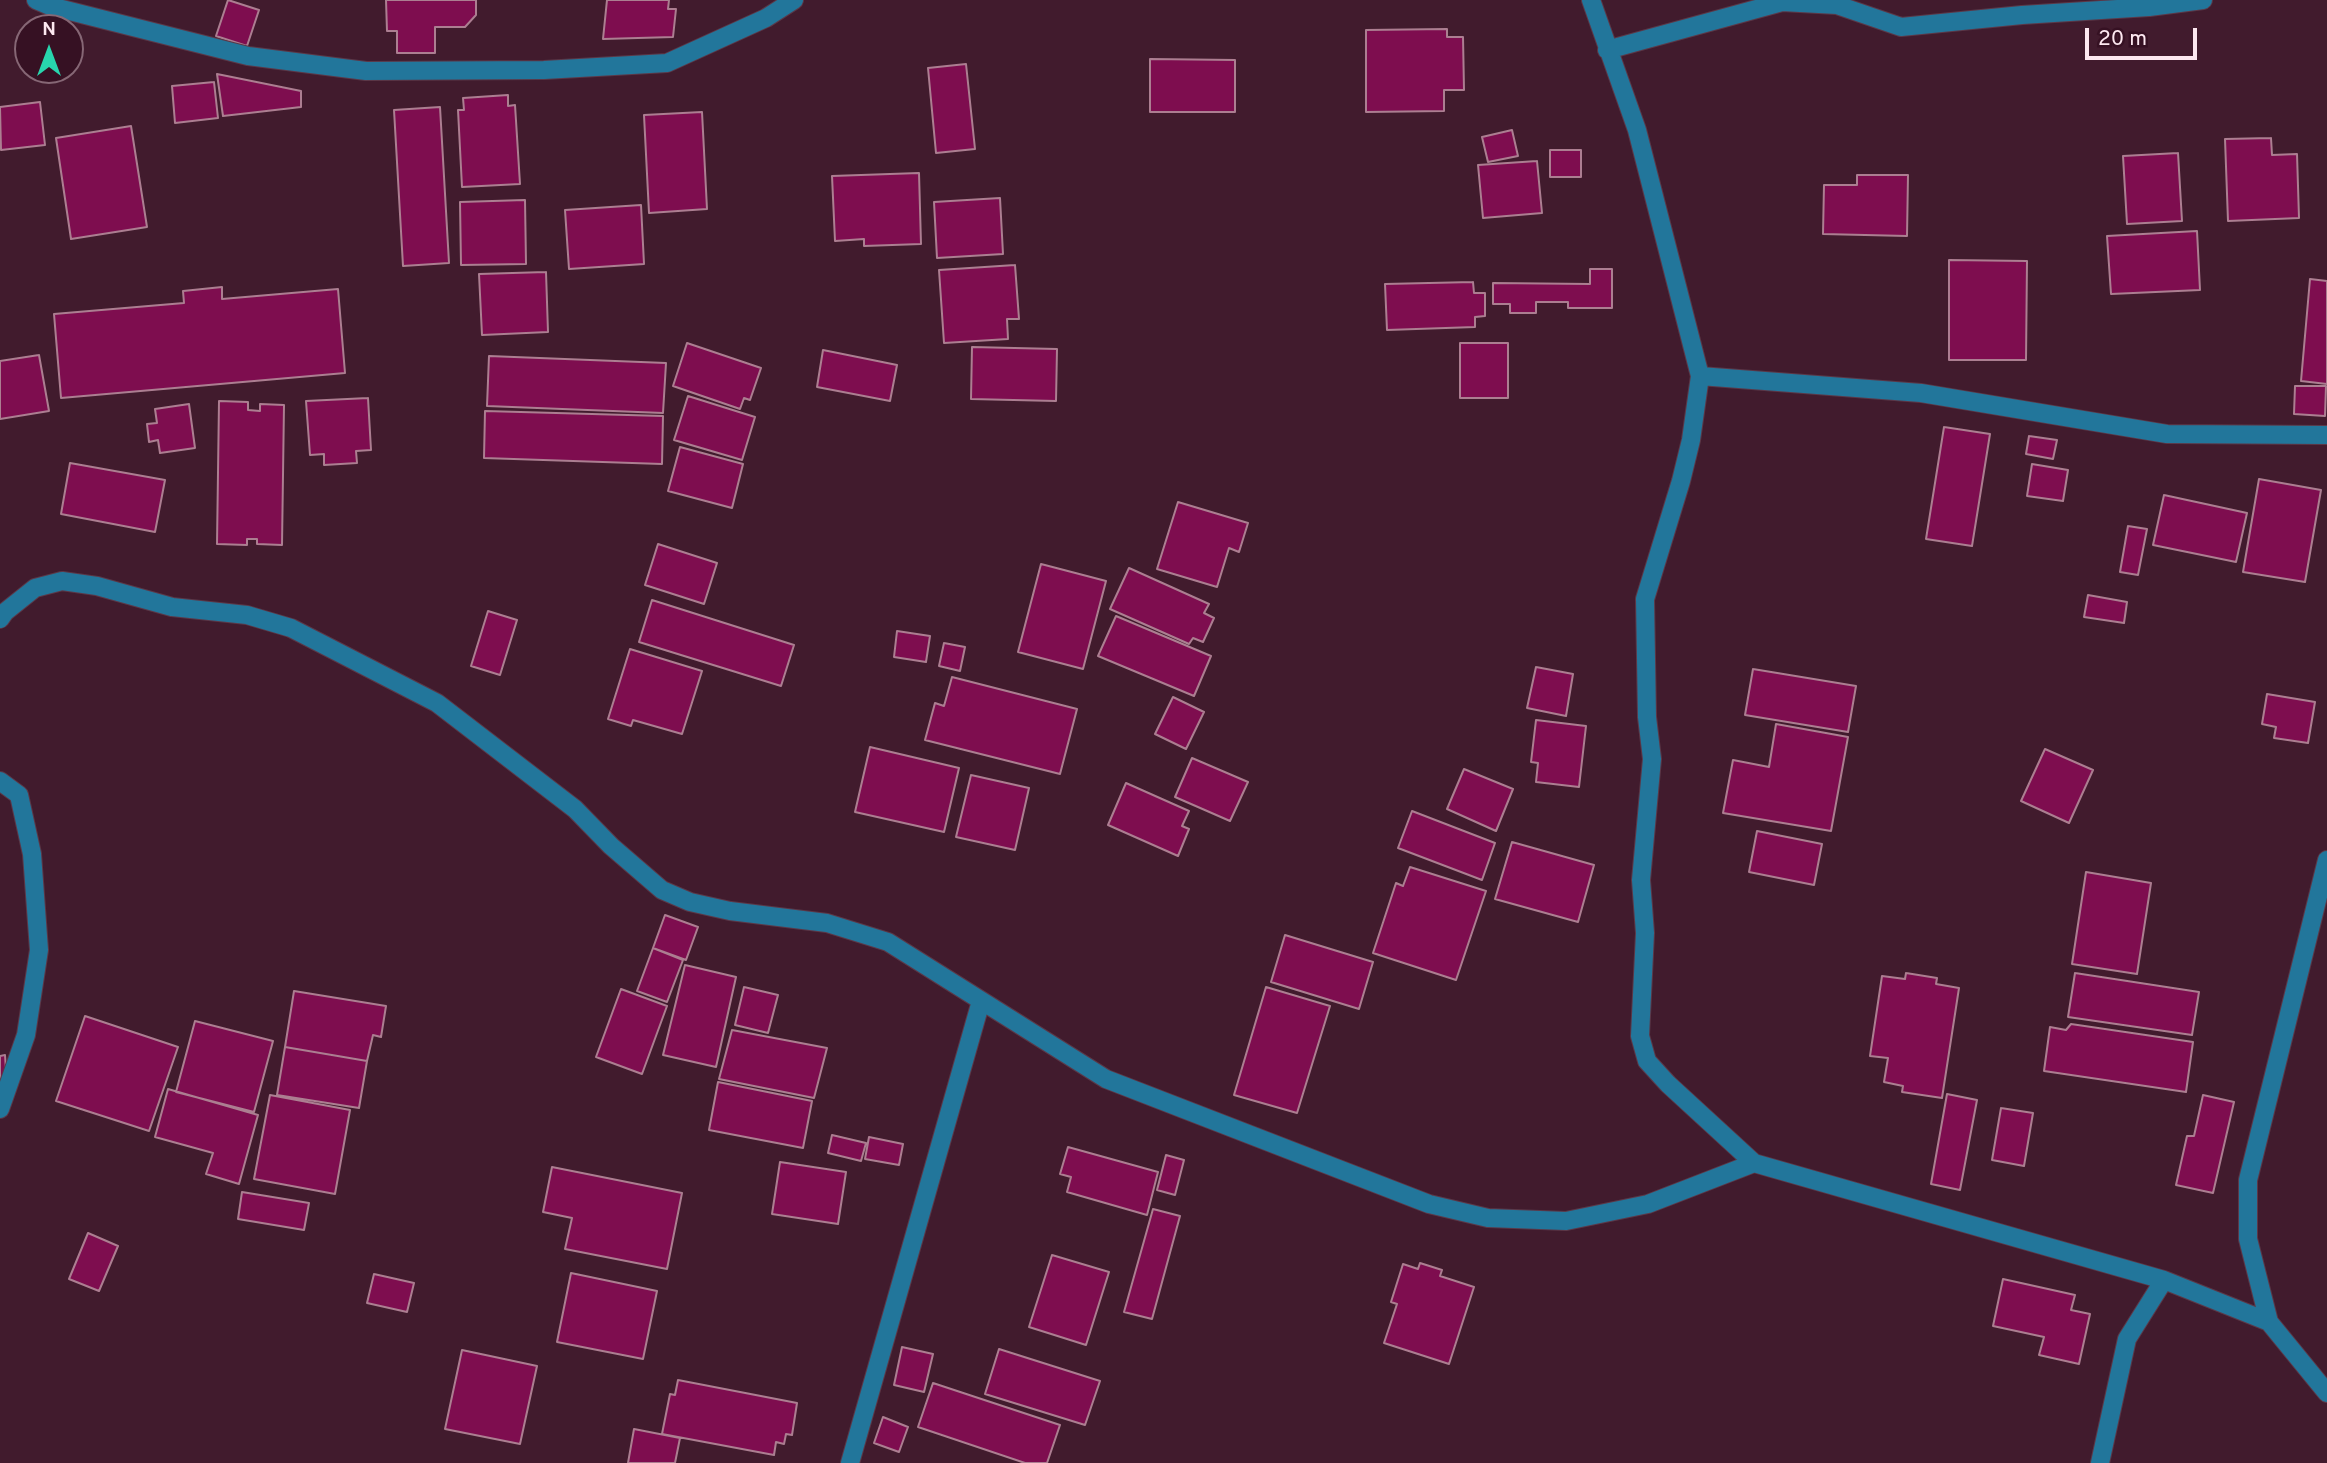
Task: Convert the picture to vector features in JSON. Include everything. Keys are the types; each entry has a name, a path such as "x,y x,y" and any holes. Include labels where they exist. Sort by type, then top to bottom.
{"street":[{"path":"36,0 50,6 248,56 366,71 544,70 667,63 766,18 794,0"},
{"path":"1591,0 1637,130 1700,376 1691,440 1681,481 1645,599 1647,717 1652,759 1641,880 1645,933 1640,1036 1647,1061 1668,1084 1755,1163 2164,1280 2269,1322"},
{"path":"1608,50 1782,2 1837,5 1901,27 2022,15 2149,7 2203,0"},
{"path":"1700,376 1921,393 2167,433 2327,435"},
{"path":"0,619 35,588 62,581 97,586 172,607 247,615 291,628 437,703 575,809 611,846 662,890 690,902 730,911 827,923 888,942 1106,1079 1429,1204 1488,1218 1566,1221 1648,1204 1755,1163"},
{"path":"0,781 19,795 32,853 39,950 26,1035 0,1109"},
{"path":"2327,860 2248,1180 2248,1239 2269,1322 2327,1393"},
{"path":"849,1463 981,1000"},
{"path":"2100,1463 2127,1339 2164,1280"}],"building":[{"path":"228,0 259,10 247,46 216,36"},
{"path":"386,0 476,0 476,15 465,27 435,27 435,53 397,53 397,31 387,31"},
{"path":"607,0 669,0 668,9 676,9 673,37 603,39"},
{"path":"1447,29 1447,37 1463,37 1464,90 1444,90 1444,111 1366,112 1366,30"},
{"path":"1150,59 1235,60 1235,112 1150,112"},
{"path":"966,64 975,149 936,153 928,68"},
{"path":"217,74 301,91 301,107 223,116"},
{"path":"214,82 218,118 175,123 172,86"},
{"path":"508,95 508,106 515,105 520,184 462,187 458,110 464,110 463,98"},
{"path":"40,102 45,145 1,150 0,107"},
{"path":"440,107 449,263 403,266 394,110"},
{"path":"702,112 707,209 649,213 644,115"},
{"path":"131,126 147,227 71,239 56,138"},
{"path":"1512,130 1518,156 1488,162 1482,137"},
{"path":"2271,138 2272,155 2297,154 2299,218 2228,221 2225,139"},
{"path":"1550,150 1581,150 1581,177 1550,177"},
{"path":"2178,153 2182,221 2127,224 2123,156"},
{"path":"1537,161 1542,213 1483,218 1478,165"},
{"path":"919,173 921,244 864,246 864,239 835,241 832,176"},
{"path":"1857,175 1908,175 1907,236 1823,234 1824,185 1857,185"},
{"path":"1000,198 1003,254 937,258 934,202"},
{"path":"525,200 526,264 461,265 460,202"},
{"path":"641,205 644,264 569,269 565,210"},
{"path":"2197,231 2200,290 2111,294 2107,236"},
{"path":"1949,260 2027,261 2026,360 1949,360"},
{"path":"1015,265 1019,319 1007,319 1008,339 944,343 939,270"},
{"path":"1590,269 1612,269 1612,308 1568,308 1568,302 1536,302 1536,313 1510,313 1510,304 1493,304 1493,283 1590,284"},
{"path":"546,272 548,332 482,335 479,274"},
{"path":"2310,279 2327,281 2327,384 2301,381"},
{"path":"1473,282 1474,293 1485,293 1485,316 1475,317 1475,327 1387,330 1385,284"},
{"path":"222,287 222,299 338,289 345,373 61,398 54,314 184,303 183,291"},
{"path":"687,343 761,368 750,400 744,398 740,409 673,386"},
{"path":"1460,343 1508,343 1508,398 1460,398"},
{"path":"972,347 1057,349 1056,401 971,399"},
{"path":"823,350 897,365 890,401 817,387"},
{"path":"39,355 49,411 0,419 0,361"},
{"path":"489,356 666,363 663,413 487,406"},
{"path":"2295,386 2326,386 2325,416 2294,414"},
{"path":"688,396 755,417 742,460 674,440"},
{"path":"368,398 371,450 356,451 357,463 324,465 324,454 310,455 306,401"},
{"path":"219,401 248,402 248,410 260,411 260,404 284,405 282,545 257,544 257,539 247,539 247,545 217,544"},
{"path":"189,404 195,448 160,453 158,440 149,442 147,424 157,423 155,409"},
{"path":"485,411 663,416 662,464 484,458"},
{"path":"1944,427 1990,434 1972,546 1926,539"},
{"path":"2029,436 2057,440 2053,459 2026,454"},
{"path":"680,447 743,464 732,508 668,491"},
{"path":"70,463 165,480 155,532 61,514"},
{"path":"2032,464 2068,470 2063,501 2027,496"},
{"path":"2259,479 2321,490 2305,582 2243,572"},
{"path":"2164,495 2247,513 2236,562 2153,545"},
{"path":"1178,502 1248,523 1239,552 1229,548 1217,587 1157,569"},
{"path":"2128,526 2147,529 2138,575 2120,572"},
{"path":"658,544 717,563 704,604 645,585"},
{"path":"1041,564 1106,581 1083,669 1018,652"},
{"path":"1129,568 1209,604 1204,613 1214,618 1203,642 1193,638 1189,644 1110,609"},
{"path":"2088,595 2127,602 2124,623 2084,617"},
{"path":"652,600 794,645 781,686 639,642"},
{"path":"488,611 517,620 500,675 471,666"},
{"path":"1116,616 1211,656 1194,696 1098,656"},
{"path":"897,631 930,636 926,662 894,657"},
{"path":"944,643 965,647 960,671 939,666"},
{"path":"630,649 702,671 682,734 633,720 631,726 608,719"},
{"path":"1536,667 1573,674 1566,716 1527,708"},
{"path":"1753,669 1856,686 1848,732 1745,715"},
{"path":"952,677 1077,709 1060,774 925,740 935,703 944,706"},
{"path":"2267,694 2315,702 2308,743 2274,738 2276,727 2262,724"},
{"path":"1173,697 1204,712 1186,749 1155,734"},
{"path":"1536,720 1586,726 1579,787 1536,782 1538,763 1531,762"},
{"path":"1776,724 1848,737 1831,831 1723,813 1733,760 1769,767"},
{"path":"870,747 959,768 944,832 855,812"},
{"path":"2045,749 2093,770 2069,823 2021,801"},
{"path":"1192,758 1248,782 1230,821 1175,797"},
{"path":"1464,769 1513,789 1496,831 1447,809"},
{"path":"971,775 1029,788 1015,850 956,837"},
{"path":"1126,783 1189,811 1182,826 1189,829 1178,856 1108,825"},
{"path":"1412,811 1495,843 1482,880 1398,848"},
{"path":"1757,831 1822,844 1814,885 1749,872"},
{"path":"1512,842 1594,865 1578,922 1495,899"},
{"path":"1410,867 1486,891 1456,980 1373,953 1396,883 1403,886"},
{"path":"2086,872 2151,883 2137,974 2072,964"},
{"path":"665,915 698,927 686,960 653,948"},
{"path":"1285,935 1373,962 1359,1009 1271,982"},
{"path":"653,948 683,960 667,1002 637,991"},
{"path":"685,965 736,977 716,1067 663,1055"},
{"path":"1906,973 1937,978 1936,984 1959,988 1942,1098 1902,1092 1903,1086 1884,1082 1888,1058 1870,1056 1882,976 1905,979"},
{"path":"2075,973 2199,992 2192,1035 2068,1017"},
{"path":"744,987 778,995 768,1033 735,1025"},
{"path":"1266,987 1330,1006 1297,1113 1234,1095"},
{"path":"621,989 667,1006 642,1074 596,1057"},
{"path":"294,991 386,1006 381,1037 373,1035 367,1061 285,1047"},
{"path":"85,1016 178,1047 149,1131 56,1101"},
{"path":"195,1021 273,1041 254,1112 176,1092"},
{"path":"2071,1024 2193,1042 2186,1092 2044,1071 2050,1027 2066,1030"},
{"path":"732,1030 827,1048 814,1098 719,1079"},
{"path":"285,1047 367,1061 359,1108 277,1095"},
{"path":"5,1055 7,1086 0,1087 0,1056"},
{"path":"718,1082 812,1101 803,1148 709,1130"},
{"path":"168,1089 258,1115 239,1184 206,1174 213,1153 155,1137"},
{"path":"1947,1094 1977,1100 1960,1190 1931,1184"},
{"path":"270,1095 350,1110 335,1194 254,1179"},
{"path":"2203,1095 2234,1102 2213,1193 2176,1185 2187,1136 2194,1136"},
{"path":"2001,1108 2033,1113 2024,1166 1992,1160"},
{"path":"832,1135 866,1143 861,1161 828,1153"},
{"path":"869,1137 903,1144 899,1165 865,1159"},
{"path":"1068,1147 1158,1172 1147,1215 1067,1192 1071,1177 1060,1174"},
{"path":"1166,1155 1184,1160 1175,1195 1157,1190"},
{"path":"780,1162 846,1172 838,1224 772,1214"},
{"path":"552,1167 682,1193 667,1269 565,1249 572,1218 543,1212"},
{"path":"242,1192 309,1203 304,1230 238,1219"},
{"path":"1153,1209 1180,1216 1152,1319 1124,1312"},
{"path":"88,1233 118,1246 99,1291 69,1279"},
{"path":"1052,1255 1109,1272 1086,1345 1029,1327"},
{"path":"1420,1263 1442,1270 1440,1276 1474,1287 1449,1364 1384,1343 1397,1304 1391,1302 1403,1264 1418,1269"},
{"path":"571,1273 657,1291 643,1359 557,1342"},
{"path":"374,1274 414,1283 407,1312 367,1303"},
{"path":"2003,1279 2075,1295 2071,1310 2090,1314 2079,1364 2039,1355 2044,1337 1993,1326"},
{"path":"902,1347 933,1354 924,1392 894,1385"},
{"path":"999,1349 1100,1381 1085,1425 985,1394"},
{"path":"462,1350 537,1366 520,1444 445,1429"},
{"path":"678,1380 797,1403 792,1435 786,1434 784,1444 776,1442 774,1455 662,1434 670,1394 675,1395"},
{"path":"933,1383 1060,1425 1047,1463 1025,1463 918,1427"},
{"path":"883,1417 908,1427 899,1452 874,1443"},
{"path":"634,1429 680,1438 675,1463 628,1463"}]}
